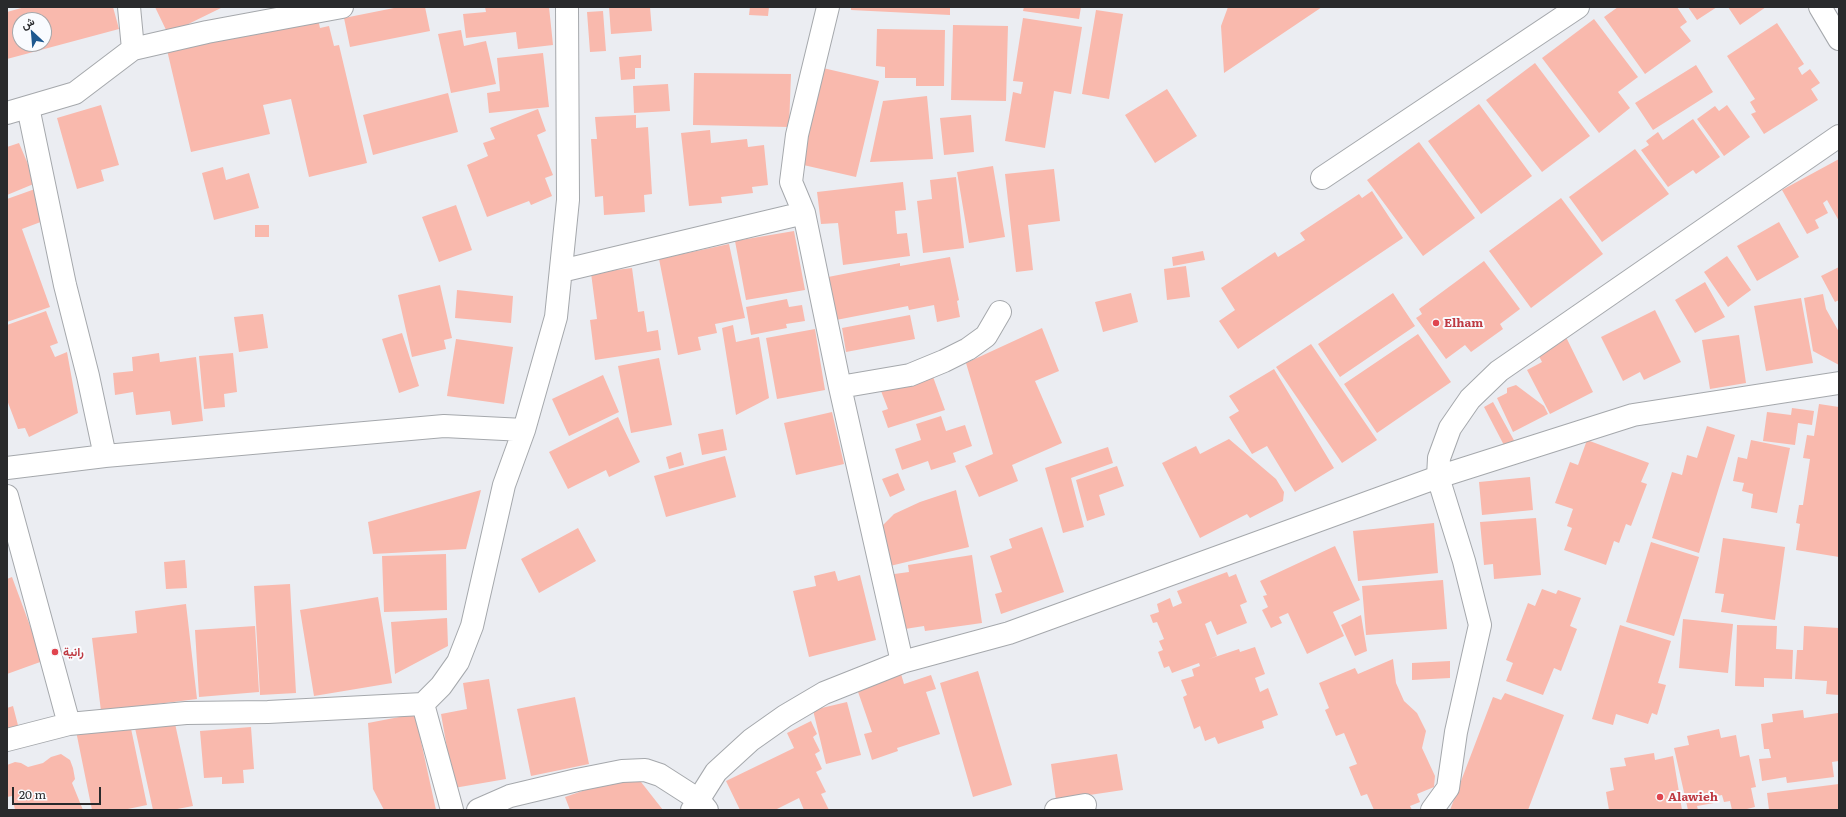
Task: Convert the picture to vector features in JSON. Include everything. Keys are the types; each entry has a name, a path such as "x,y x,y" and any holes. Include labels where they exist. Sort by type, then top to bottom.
{"street":[{"path":"129,7 133,50"},
{"path":"7,113 75,93 133,50 207,32 342,7"},
{"path":"7,740 69,724 186,713 268,712 424,704 441,686 458,662 472,626 504,485 524,430 556,317 568,200 567,7"},
{"path":"828,7 797,136 791,182 804,213 840,387 902,662"},
{"path":"1322,178 1578,7"},
{"path":"1820,7 1839,39"},
{"path":"28,107 65,285 88,376 105,456"},
{"path":"1432,810 1448,788 1456,732 1480,625 1464,561 1438,477 1438,458 1450,428 1470,399 1498,371 1839,136"},
{"path":"561,271 804,213"},
{"path":"840,387 910,375 944,361 968,349 986,336 1000,312"},
{"path":"478,810 510,796 622,771 645,770 660,775 699,807 716,772 751,740 785,716 824,693 902,662 1009,632 1438,477 1633,415 1839,383"},
{"path":"7,468 105,456 444,426 524,430"},
{"path":"7,496 69,724"},
{"path":"424,704 452,810"},
{"path":"1056,810 1086,805"}],"building":[{"path":"25,7 113,7 119,29 52,47 52,12 12,12 12,52 33,52 7,59 7,12"},
{"path":"155,7 223,7 168,34"},
{"path":"399,7 425,7 430,31 350,47 344,18"},
{"path":"485,7 549,7 553,45 518,49 516,32 466,38 463,14 486,12"},
{"path":"609,7 650,7 652,31 611,34"},
{"path":"750,7 769,7 768,16 749,15"},
{"path":"851,7 950,7 950,15 851,10"},
{"path":"1024,7 1081,7 1079,19 1023,11"},
{"path":"1228,7 1322,7 1224,73 1221,26"},
{"path":"1618,7 1677,7 1687,22 1680,27 1691,41 1645,74 1604,17"},
{"path":"1688,7 1717,7 1697,20"},
{"path":"1728,7 1766,7 1740,25"},
{"path":"1096,10 1123,14 1109,99 1082,94"},
{"path":"603,11 606,51 590,52 587,12"},
{"path":"317,15 320,28 329,26 334,46 339,45 367,163 309,177 291,99 263,105 270,134 191,152 167,50"},
{"path":"1023,18 1082,27 1071,94 1054,91 1045,148 1005,141 1013,92 1021,94 1023,82 1013,81"},
{"path":"1594,19 1638,77 1618,92 1630,108 1599,133 1542,58"},
{"path":"1777,23 1804,64 1798,68 1802,75 1810,69 1820,83 1811,89 1818,100 1764,134 1751,114 1756,112 1750,102 1755,99 1727,56"},
{"path":"953,25 1008,26 1006,101 951,100"},
{"path":"877,29 945,30 944,86 916,86 916,78 885,78 885,67 876,66"},
{"path":"461,30 464,46 486,41 496,84 451,93 438,34"},
{"path":"543,53 549,107 489,113 487,93 500,91 497,58"},
{"path":"641,55 641,68 635,68 635,79 621,80 619,57"},
{"path":"1535,63 1590,136 1542,172 1486,100"},
{"path":"1696,65 1713,92 1653,130 1635,103"},
{"path":"823,68 879,81 856,177 799,164"},
{"path":"694,73 791,74 789,127 693,125"},
{"path":"668,84 670,111 634,113 633,86"},
{"path":"1167,89 1197,136 1155,163 1125,115"},
{"path":"448,93 458,132 373,155 363,115"},
{"path":"927,96 933,159 870,162 883,101"},
{"path":"1479,104 1532,176 1481,214 1428,141"},
{"path":"101,105 119,165 101,170 104,181 77,189 57,118"},
{"path":"1727,105 1750,137 1724,156 1697,119 1715,106 1719,111"},
{"path":"538,109 546,131 537,135 553,175 545,178 552,196 531,205 529,201 487,217 467,165 488,156 483,143 495,139 490,128"},
{"path":"636,115 636,128 648,127 652,194 644,195 645,212 604,215 603,196 595,197 591,139 597,139 595,117"},
{"path":"971,115 974,152 944,155 940,118"},
{"path":"1693,119 1720,157 1696,174 1693,170 1668,187 1641,150 1649,145 1646,141 1658,132 1663,140"},
{"path":"710,130 711,143 747,139 748,147 764,145 768,185 752,187 753,193 721,197 722,203 689,206 681,133"},
{"path":"1419,142 1475,218 1423,256 1367,180"},
{"path":"19,143 36,183 7,195 7,147"},
{"path":"1635,149 1669,194 1602,242 1569,197"},
{"path":"1839,159 1839,221 1827,200 1823,203 1828,213 1815,220 1819,228 1807,234 1782,190"},
{"path":"993,166 1005,237 969,243 957,172"},
{"path":"223,167 226,180 249,173 259,208 214,220 202,173"},
{"path":"1054,169 1060,221 1028,225 1033,270 1016,272 1005,174"},
{"path":"956,177 964,248 923,253 917,201 932,199 930,180"},
{"path":"903,182 906,210 895,211 897,234 907,233 910,256 843,265 838,223 821,224 817,192"},
{"path":"35,189 46,220 22,229 50,307 7,322 7,199"},
{"path":"1372,191 1403,238 1238,349 1219,321 1235,310 1221,288 1275,252 1278,257 1305,240 1300,233 1359,194 1362,198"},
{"path":"1561,198 1603,254 1531,308 1489,251"},
{"path":"456,205 472,250 439,262 422,217"},
{"path":"1779,222 1799,257 1757,281 1737,246"},
{"path":"255,225 269,225 269,237 255,237"},
{"path":"794,231 805,290 746,300 735,241"},
{"path":"729,244 745,318 715,324 717,333 698,337 701,350 678,355 659,259"},
{"path":"1203,251 1205,260 1173,266 1172,257"},
{"path":"1727,256 1751,290 1728,307 1704,272"},
{"path":"950,257 959,300 957,301 960,317 937,322 934,305 909,310 908,306 836,320 828,277 900,263 900,266"},
{"path":"1484,261 1520,309 1500,324 1503,329 1471,352 1465,345 1446,359 1416,318 1422,314 1419,309"},
{"path":"1186,266 1190,297 1167,300 1164,269"},
{"path":"1839,267 1839,300 1835,302 1821,276"},
{"path":"632,268 638,312 644,311 647,332 658,330 661,350 595,360 590,320 597,319 591,273"},
{"path":"1705,282 1725,317 1695,333 1675,300"},
{"path":"440,285 452,338 444,340 446,349 412,357 398,295"},
{"path":"457,290 513,296 511,323 455,318"},
{"path":"1131,293 1138,322 1103,332 1095,302"},
{"path":"1393,293 1415,326 1340,377 1318,344"},
{"path":"1823,294 1826,309 1839,332 1839,365 1813,351 1804,298"},
{"path":"1801,298 1813,363 1766,371 1754,306"},
{"path":"787,299 789,307 802,305 805,321 786,324 787,328 751,335 746,307"},
{"path":"1655,310 1681,362 1644,380 1640,372 1623,381 1601,337"},
{"path":"46,311 58,343 50,346 55,357 67,352 78,413 29,437 25,428 18,429 7,400 7,325"},
{"path":"263,314 268,348 239,352 234,317"},
{"path":"910,315 915,339 846,352 842,328"},
{"path":"733,325 736,342 759,337 769,398 736,415 722,328"},
{"path":"1042,328 1059,371 1035,381 1062,443 1012,465 1018,481 979,497 965,466 993,454 966,363"},
{"path":"815,329 825,390 777,399 766,338"},
{"path":"402,333 419,386 399,393 382,339"},
{"path":"1418,334 1451,382 1377,433 1344,384"},
{"path":"1739,335 1746,383 1710,389 1702,340"},
{"path":"1566,337 1593,392 1550,414 1527,370 1542,362 1537,352"},
{"path":"456,339 513,347 504,404 447,396"},
{"path":"1311,344 1377,440 1342,463 1276,367"},
{"path":"159,353 160,362 196,357 203,421 172,425 170,411 136,415 133,392 115,395 113,373 133,371 132,357"},
{"path":"233,353 237,392 224,394 225,407 204,409 199,356"},
{"path":"659,358 672,425 631,433 618,366"},
{"path":"1274,369 1334,468 1295,492 1267,446 1252,454 1229,417 1239,411 1229,396"},
{"path":"932,374 945,410 888,428 882,411 888,409 881,391"},
{"path":"603,375 619,412 569,436 552,399"},
{"path":"1516,385 1544,406 1548,414 1513,432 1497,398 1507,393 1507,388"},
{"path":"1493,402 1516,444 1506,449 1484,407"},
{"path":"1819,404 1839,407 1839,557 1796,550 1800,524 1796,523 1799,505 1803,505 1810,459 1803,458 1807,435 1814,436"},
{"path":"1792,408 1814,411 1812,425 1798,423 1795,445 1763,441 1767,412 1791,415"},
{"path":"832,412 844,464 796,475 784,423"},
{"path":"941,416 946,431 965,425 972,446 953,453 956,462 931,470 928,461 902,470 895,449 921,440 916,424"},
{"path":"618,417 640,462 609,477 606,470 568,489 549,452"},
{"path":"1707,426 1735,435 1699,553 1652,538 1672,472 1682,475 1687,455 1697,458"},
{"path":"723,429 727,450 702,455 698,434"},
{"path":"1229,439 1276,479 1284,492 1283,501 1250,518 1247,514 1200,538 1162,463 1196,446 1200,454"},
{"path":"1587,440 1649,463 1641,482 1647,484 1631,526 1626,524 1619,543 1614,541 1606,565 1564,550 1572,528 1567,526 1573,509 1555,503 1570,462 1578,465"},
{"path":"1751,440 1790,448 1777,513 1751,508 1753,494 1742,491 1744,483 1733,481 1738,457 1747,459"},
{"path":"1108,447 1113,463 1071,478 1084,527 1063,533 1045,468"},
{"path":"681,452 684,465 669,469 666,457"},
{"path":"725,456 736,497 666,517 654,476"},
{"path":"1117,466 1124,486 1099,495 1105,515 1087,521 1076,480"},
{"path":"898,473 905,490 890,497 882,479"},
{"path":"1530,477 1533,510 1482,515 1479,482"},
{"path":"481,490 466,549 373,554 368,522"},
{"path":"956,490 969,547 890,566 881,527 894,514 920,502"},
{"path":"1536,518 1541,575 1494,579 1493,564 1484,565 1480,522"},
{"path":"1434,523 1438,573 1358,581 1353,531"},
{"path":"1042,527 1064,592 1001,614 995,594 1002,592 990,556 1012,548 1009,539"},
{"path":"578,528 596,561 539,593 521,559"},
{"path":"1723,538 1785,547 1775,620 1721,612 1724,594 1715,593"},
{"path":"1651,542 1699,557 1674,636 1626,622"},
{"path":"1335,546 1360,600 1333,612 1344,636 1307,654 1288,613 1279,617 1282,623 1271,628 1262,610 1268,607 1263,596 1267,595 1260,581"},
{"path":"446,554 447,610 384,612 382,556"},
{"path":"972,555 982,623 925,631 924,626 905,629 902,610 893,612 887,575 909,572 908,565"},
{"path":"185,560 187,588 166,589 164,562"},
{"path":"835,571 838,581 860,575 876,640 809,657 793,591 816,586 814,576"},
{"path":"1227,572 1229,577 1236,574 1247,602 1240,605 1247,623 1217,635 1211,621 1205,624 1217,656 1209,659 1239,649 1240,652 1255,647 1265,674 1255,678 1260,692 1268,688 1278,715 1262,721 1264,728 1218,744 1215,737 1205,741 1200,726 1194,729 1183,697 1187,695 1181,680 1194,676 1192,669 1200,666 1199,663 1172,673 1169,666 1164,668 1158,652 1163,650 1159,641 1164,639 1157,622 1153,623 1150,615 1159,612 1157,604 1170,598 1173,607 1182,603 1177,591"},
{"path":"12,577 43,661 7,674 7,579"},
{"path":"1443,580 1447,629 1366,635 1362,586"},
{"path":"290,584 296,693 260,695 254,586"},
{"path":"1542,589 1556,594 1558,590 1581,598 1570,626 1577,629 1561,671 1554,668 1543,695 1506,681 1513,663 1506,660 1528,603 1535,606"},
{"path":"378,597 392,683 314,696 300,610"},
{"path":"186,604 197,699 101,711 92,638 137,633 135,611"},
{"path":"1361,615 1367,651 1355,656 1341,625"},
{"path":"447,618 448,646 395,674 391,622"},
{"path":"1683,619 1733,624 1728,673 1679,668"},
{"path":"1620,625 1671,641 1658,683 1666,685 1657,715 1652,713 1648,724 1616,714 1613,725 1592,719"},
{"path":"1737,625 1777,626 1776,649 1793,650 1792,679 1764,678 1764,687 1735,686"},
{"path":"255,626 259,692 199,697 195,630"},
{"path":"1804,626 1839,628 1839,695 1826,694 1827,681 1795,679 1797,650 1803,650"},
{"path":"1393,659 1396,683 1404,701 1417,713 1426,731 1422,748 1435,776 1434,787 1417,794 1420,802 1410,806 1412,810 1374,810 1367,794 1361,796 1349,767 1357,764 1344,733 1336,736 1325,710 1329,708 1319,683 1355,668 1358,674"},
{"path":"1450,661 1450,678 1412,680 1412,663"},
{"path":"978,671 1012,785 973,797 940,683"},
{"path":"901,674 904,684 931,675 936,689 926,692 940,734 897,748 898,751 872,760 864,734 872,732 857,689"},
{"path":"489,679 506,779 454,788 441,714 467,709 463,683"},
{"path":"1505,693 1564,715 1528,810 1450,810 1493,697 1501,700"},
{"path":"575,697 589,764 531,776 517,709"},
{"path":"847,702 861,755 826,764 813,710"},
{"path":"13,706 20,733 7,737 7,708"},
{"path":"1803,710 1804,718 1838,713 1839,761 1832,762 1834,777 1787,783 1786,777 1762,781 1759,759 1771,758 1769,749 1764,749 1761,724 1773,722 1772,714"},
{"path":"415,714 436,810 384,810 373,789 368,723"},
{"path":"129,719 147,805 123,810 92,810 76,731"},
{"path":"174,719 193,806 172,810 153,810 135,728"},
{"path":"811,721 817,734 813,737 820,751 815,754 822,769 816,772 826,792 821,794 829,810 804,810 799,798 775,810 740,810 726,781 794,748 787,733"},
{"path":"251,727 254,769 243,770 244,783 222,784 222,777 204,778 200,731"},
{"path":"1719,729 1721,738 1736,735 1740,757 1749,755 1756,787 1751,788 1755,807 1743,810 1732,810 1730,801 1724,802 1722,795 1713,797 1714,803 1697,806 1698,810 1688,810 1674,748 1689,745 1687,736"},
{"path":"1654,753 1655,760 1673,756 1682,810 1609,810 1606,792 1614,790 1610,768 1626,766 1624,758"},
{"path":"61,754 70,760 75,779 72,783 83,810 15,810 12,796 7,797 7,765 15,762 21,763 28,767 43,763 51,757"},
{"path":"1117,754 1123,790 1056,800 1051,764"},
{"path":"634,773 663,810 570,810 565,797"},
{"path":"1839,784 1839,810 1769,810 1767,793"}],"place":[{"name":"Elham","path":"1436,323"},
{"name":"رانية","path":"55,652"},
{"name":"Alawieh","path":"1660,797"}]}
